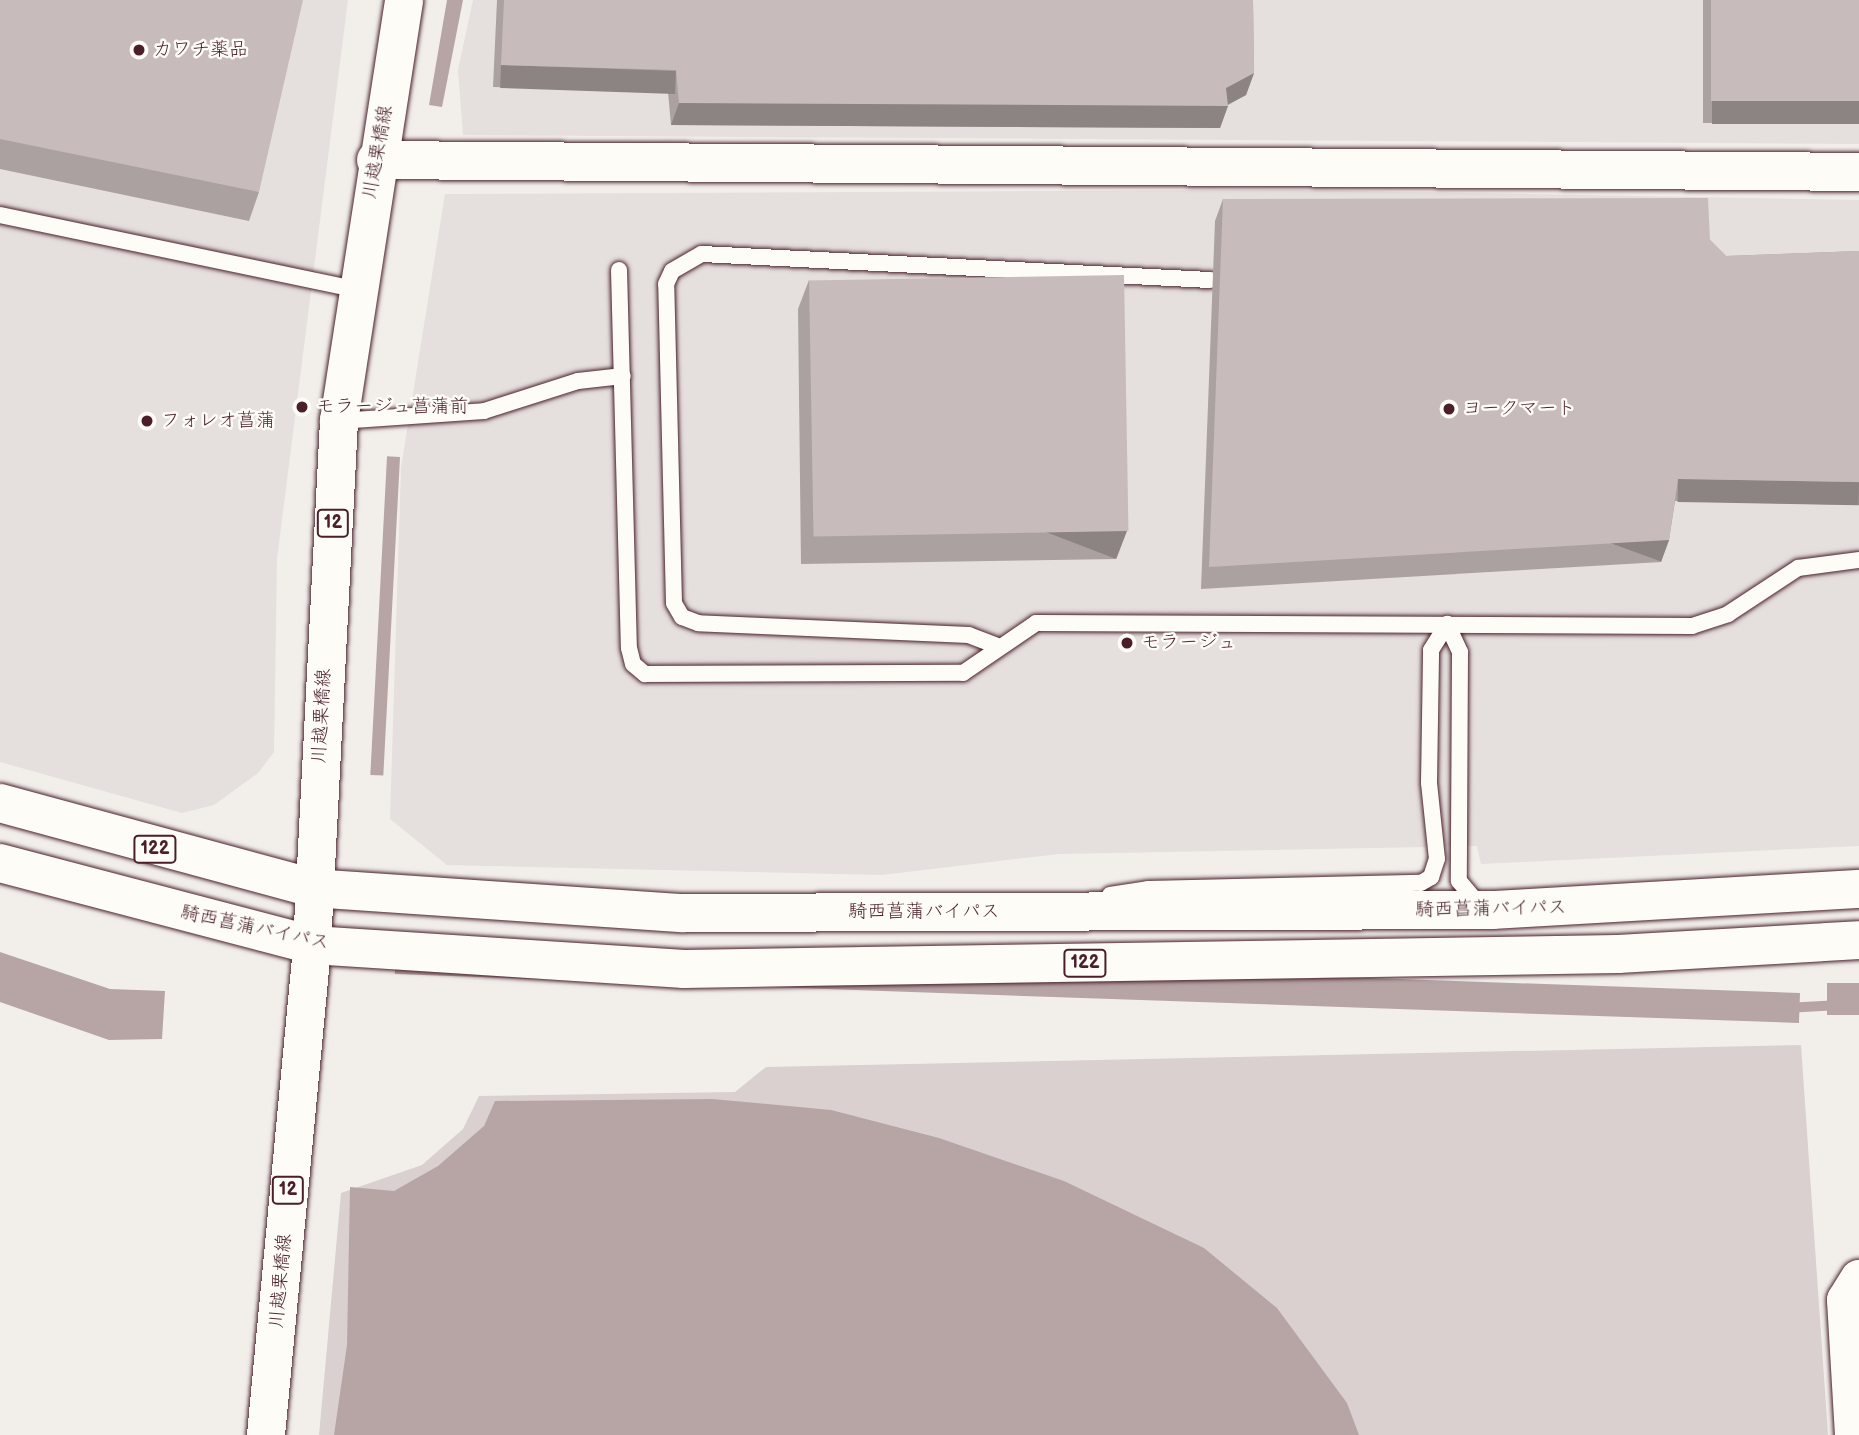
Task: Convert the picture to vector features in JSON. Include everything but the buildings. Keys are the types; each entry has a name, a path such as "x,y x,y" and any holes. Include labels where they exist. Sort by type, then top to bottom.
{"main road":[{"name":"川越栗橋線","path":"266,1435 312,945 312,888 339,421 355,289 404,0"},
{"path":"376,160 1859,172"},
{"name":"騎西菖蒲バイパス","path":"0,803 312,888 682,913 1493,910 1859,889"},
{"name":"騎西菖蒲バイパス","path":"0,863 312,945 684,969 1605,954 1859,940"},
{"path":"1854,1435 1846,1300 1859,1279"}],"lane":[{"path":"0,215 355,289"},
{"path":"1000,647 943,634 698,623 682,617 674,603 666,284 672,271 702,254 1210,280"},
{"path":"619,270 629,648 633,664 645,674 963,673 1036,623 1708,624 1798,568 1859,560"},
{"path":"339,421 484,411 578,381 623,376"},
{"path":"1447,624 1460,652 1459,881 1465,894 1493,910"},
{"path":"1021,911 1148,889 1421,883 1431,877 1437,859 1429,783 1431,650 1447,624"}],"shaded area":[{"name":"フォレオ菖蒲","path":"0,0 348,0 277,559 274,752 258,773 214,805 182,813 0,762"},
{"path":"447,0 463,0 442,107 429,105"},
{"path":"473,0 1859,0 1859,144 463,135 458,70"},
{"name":"モラージュ","path":"1295,190 1859,200 1859,846 1481,864 1477,846 1059,854 882,875 447,865 390,819 401,468 445,194"},
{"path":"387,456 400,457 383,776 370,775"},
{"path":"396,944 1800,993 1799,1023 395,974"},
{"path":"0,952 110,989 165,991 162,1039 109,1040 0,1002"},
{"path":"1827,983 1859,983 1859,1015 1827,1015"},
{"path":"1801,1045 1828,1435 319,1435 341,1193 422,1165 463,1129 479,1096 735,1092 766,1067"},
{"path":"712,1099 831,1110 939,1138 1064,1181 1204,1248 1277,1308 1347,1403 1359,1435 334,1435 347,1345 350,1187 394,1191 438,1166 484,1126 495,1101"}],"waterway":[{"path":"1785,1008 1859,1004"}],"place":[{"name":"カワチ薬品","path":"139,50"},
{"name":"モラージュ菖蒲前","path":"302,407"},
{"name":"ヨークマート","path":"1449,409"},
{"name":"フォレオ菖蒲","path":"147,421"},
{"name":"モラージュ","path":"1127,643"}]}
